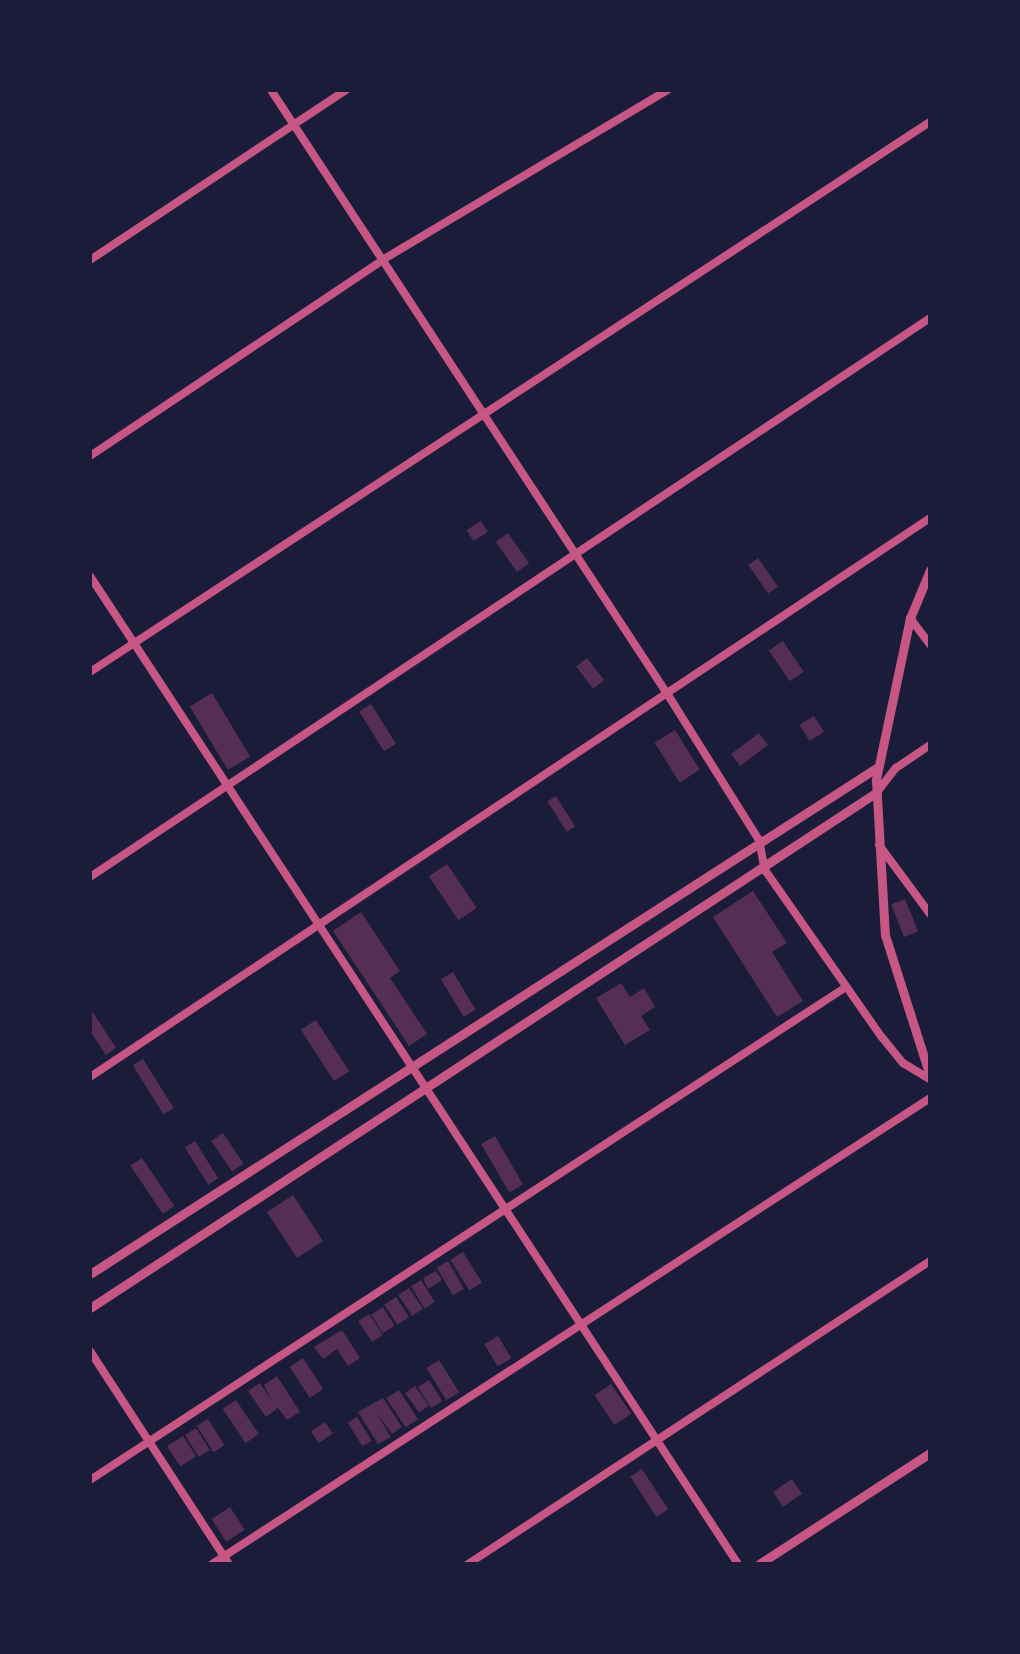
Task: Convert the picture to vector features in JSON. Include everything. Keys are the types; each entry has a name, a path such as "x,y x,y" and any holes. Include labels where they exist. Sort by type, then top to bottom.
{"street":[{"path":"271,90 668,695 759,840 765,870 902,1063 930,1078"},
{"path":"90,260 346,90"},
{"path":"90,456 384,260 667,90"},
{"path":"90,672 930,122"},
{"path":"90,878 930,318"},
{"path":"90,1077 930,518"},
{"path":"930,570 910,618 876,768 885,936 930,1078"},
{"path":"90,576 430,1086 738,1564"},
{"path":"910,618 930,645"},
{"path":"90,1308 765,870 877,792 896,768 930,745"},
{"path":"90,1274 415,1067 759,840 876,768 896,768"},
{"path":"878,844 930,914"},
{"path":"90,1480 846,987"},
{"path":"212,1564 226,1560 580,1322 930,1098"},
{"path":"468,1564 930,1261"},
{"path":"90,1351 226,1560"},
{"path":"759,1564 930,1452"}],"building":[{"path":"481,521 488,532 473,541 467,530"},
{"path":"508,533 529,563 517,572 496,542"},
{"path":"758,558 778,587 768,594 748,565"},
{"path":"783,641 804,672 790,681 769,651"},
{"path":"587,658 604,680 593,689 576,667"},
{"path":"212,693 250,756 228,770 190,706"},
{"path":"371,704 396,744 384,751 359,711"},
{"path":"814,716 824,732 810,741 800,725"},
{"path":"675,730 700,770 680,783 655,743"},
{"path":"759,733 768,745 740,766 731,754"},
{"path":"556,796 575,827 567,832 548,801"},
{"path":"447,864 477,908 458,920 429,876"},
{"path":"753,891 787,943 772,952 803,1001 777,1017 713,917"},
{"path":"905,899 918,931 904,937 891,905"},
{"path":"361,912 400,971 390,978 427,1034 409,1046 333,931"},
{"path":"453,972 476,1010 464,1017 441,979"},
{"path":"621,983 630,997 644,988 655,1007 641,1016 650,1030 625,1045 596,998"},
{"path":"90,1008 116,1048 106,1055 90,1031"},
{"path":"316,1020 349,1071 334,1081 301,1030"},
{"path":"143,1059 174,1108 164,1115 133,1065"},
{"path":"223,1133 244,1164 232,1172 211,1141"},
{"path":"495,1136 523,1184 509,1192 481,1144"},
{"path":"195,1141 218,1178 208,1185 185,1147"},
{"path":"142,1158 174,1206 163,1214 130,1166"},
{"path":"293,1195 323,1241 297,1258 267,1212"},
{"path":"463,1252 482,1283 469,1290 450,1260"},
{"path":"448,1261 464,1289 453,1295 437,1268"},
{"path":"436,1271 442,1280 428,1289 423,1278"},
{"path":"421,1280 435,1302 425,1308 411,1286"},
{"path":"409,1288 423,1309 412,1316 398,1295"},
{"path":"396,1297 409,1317 397,1325 384,1305"},
{"path":"383,1307 395,1326 383,1333 371,1314"},
{"path":"369,1314 383,1335 372,1342 358,1321"},
{"path":"342,1330 360,1358 348,1366 337,1349 323,1359 314,1347"},
{"path":"498,1336 511,1358 498,1367 484,1344"},
{"path":"303,1358 323,1389 310,1398 290,1367"},
{"path":"439,1360 459,1392 446,1400 426,1368"},
{"path":"277,1376 300,1412 287,1420 278,1408 266,1417 248,1391 260,1383 272,1401 264,1385"},
{"path":"429,1380 442,1401 431,1408 418,1387"},
{"path":"611,1384 631,1414 615,1425 594,1395"},
{"path":"415,1386 429,1406 419,1413 405,1393"},
{"path":"399,1390 418,1419 405,1428 386,1398"},
{"path":"383,1398 402,1427 392,1434 376,1412 391,1437 378,1444 358,1412"},
{"path":"236,1400 259,1434 246,1443 223,1409"},
{"path":"357,1417 372,1441 363,1447 348,1423"},
{"path":"208,1419 224,1445 213,1452 197,1426"},
{"path":"325,1422 333,1434 319,1443 311,1432"},
{"path":"196,1428 210,1450 199,1457 185,1435"},
{"path":"183,1436 196,1456 180,1466 167,1446"},
{"path":"642,1469 668,1509 656,1517 630,1477"},
{"path":"792,1479 802,1494 783,1507 773,1492"},
{"path":"230,1507 245,1530 226,1542 212,1519"}]}
